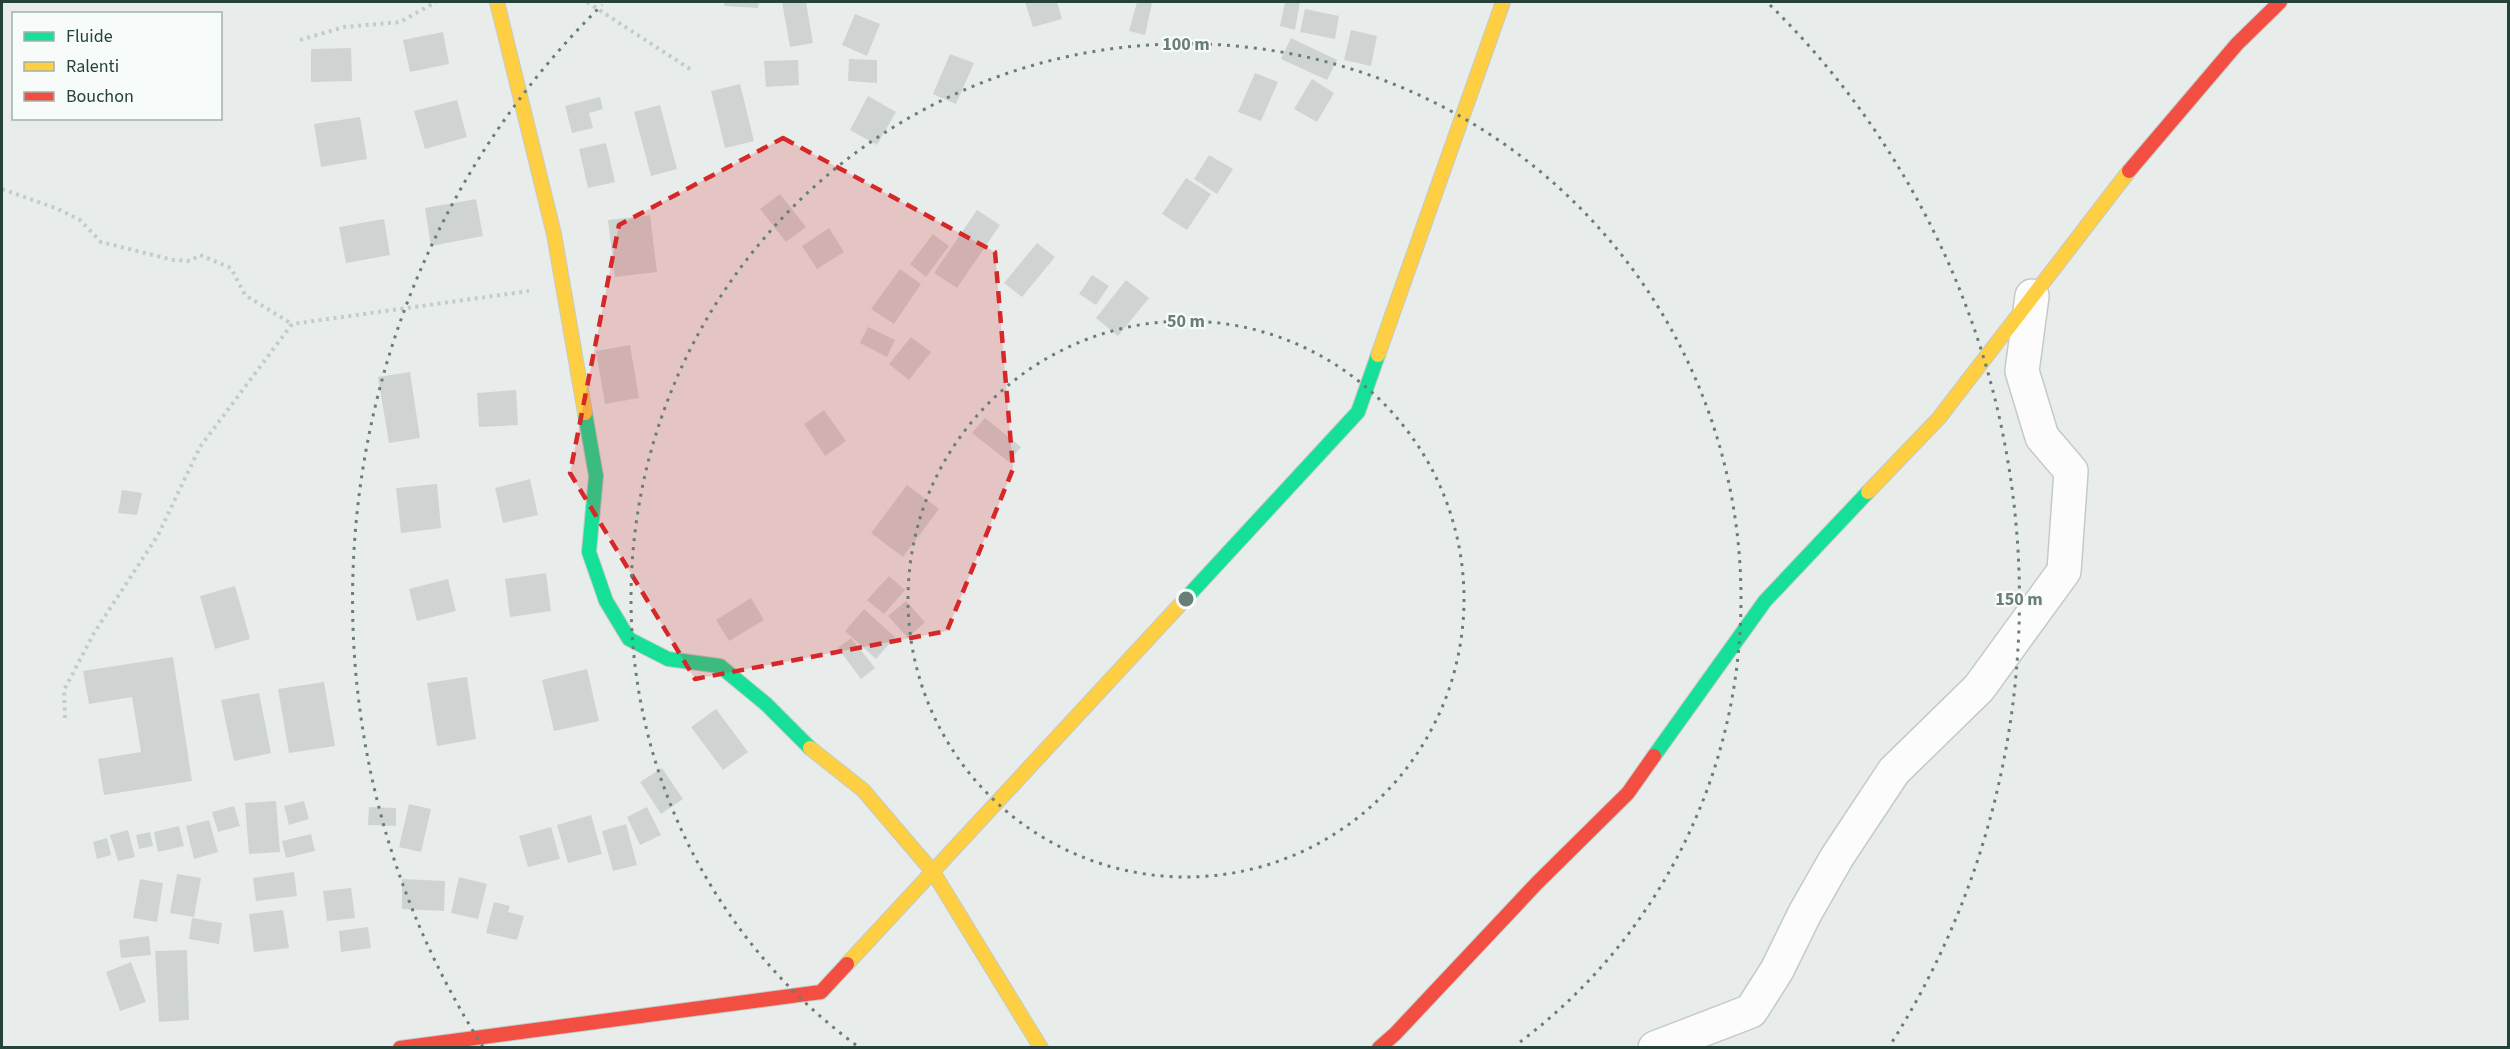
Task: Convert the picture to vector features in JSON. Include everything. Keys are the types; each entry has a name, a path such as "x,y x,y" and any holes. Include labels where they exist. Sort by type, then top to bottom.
{"street":[{"path":"497,2 554,234 596,476 589,552 606,601 629,639 668,659 720,666 766,704 812,750 863,790 933,872 1041,1047"},
{"path":"400,1047 822,992 1358,412 1503,2"},
{"path":"1379,1047 1395,1034 1537,883 1628,793 1765,601 1939,418 2110,193 2237,44 2280,2"},
{"path":"1655,1047 1751,1011 1777,970 1805,913 1837,857 1894,771 1978,688 2064,571 2072,471 2042,437 2022,371 2032,296"}],"path":[{"path":"300,40 344,27 400,22 436,2"},
{"path":"587,2 693,71"},
{"path":"2,189 58,209 80,220 101,242 173,260 190,261 200,255 231,268 245,294 292,324 563,287"},
{"path":"65,718 64,690 94,633 158,535 200,447 292,324"}],"highlighted area":[{"path":"783,138 995,252 1013,469 947,631 695,679 570,473 619,225"}],"building":[{"path":"725,2 759,2 758,8 724,6"},
{"path":"782,2 806,2 813,43 790,47"},
{"path":"1025,2 1057,2 1062,19 1033,27"},
{"path":"1137,2 1152,3 1145,35 1129,31"},
{"path":"1285,2 1300,2 1295,30 1280,26"},
{"path":"1305,9 1339,16 1335,39 1300,32"},
{"path":"855,14 880,24 867,56 842,45"},
{"path":"1351,30 1377,36 1371,66 1344,60"},
{"path":"443,32 449,64 410,72 403,40"},
{"path":"1291,38 1337,60 1327,80 1281,59"},
{"path":"351,48 352,81 311,82 311,49"},
{"path":"950,54 974,63 956,104 933,94"},
{"path":"849,59 877,60 877,83 848,81"},
{"path":"798,60 799,85 766,87 764,61"},
{"path":"1255,73 1278,82 1261,121 1238,112"},
{"path":"1312,79 1334,93 1317,122 1294,109"},
{"path":"740,84 754,141 725,148 711,91"},
{"path":"868,96 896,112 877,145 850,130"},
{"path":"600,97 603,109 589,113 593,128 572,133 565,106"},
{"path":"457,100 467,137 425,149 414,111"},
{"path":"660,105 677,169 651,176 634,112"},
{"path":"360,117 367,159 321,167 314,124"},
{"path":"606,143 615,182 588,188 579,149"},
{"path":"1209,155 1233,169 1217,194 1194,179"},
{"path":"1186,178 1211,194 1187,230 1162,214"},
{"path":"780,194 806,227 786,242 760,209"},
{"path":"476,199 483,236 431,246 425,208"},
{"path":"977,210 1000,225 957,288 934,273"},
{"path":"650,215 657,272 615,277 608,220"},
{"path":"384,219 390,255 346,263 339,227"},
{"path":"829,228 844,252 817,269 802,246"},
{"path":"933,234 949,246 926,277 910,264"},
{"path":"1037,243 1055,257 1022,297 1004,283"},
{"path":"900,269 921,284 894,324 871,309"},
{"path":"1092,275 1109,286 1096,305 1079,294"},
{"path":"1126,280 1149,298 1118,336 1096,318"},
{"path":"868,327 895,340 887,357 860,343"},
{"path":"911,337 931,352 909,380 889,364"},
{"path":"630,345 639,398 605,404 596,351"},
{"path":"410,372 420,438 389,443 378,377"},
{"path":"516,390 518,425 479,427 477,393"},
{"path":"824,410 846,441 825,456 804,424"},
{"path":"985,418 1021,447 1009,462 972,433"},
{"path":"530,479 538,515 503,523 495,488"},
{"path":"437,484 441,528 401,533 396,488"},
{"path":"907,485 939,509 903,557 871,533"},
{"path":"122,490 142,493 137,515 118,513"},
{"path":"546,573 551,611 510,617 505,579"},
{"path":"889,576 905,590 884,614 867,600"},
{"path":"448,579 456,611 417,621 409,589"},
{"path":"235,586 250,639 215,649 200,596"},
{"path":"751,598 764,620 729,641 716,620"},
{"path":"906,601 925,622 908,638 888,616"},
{"path":"864,609 895,637 876,659 845,631"},
{"path":"851,638 875,668 861,679 838,648"},
{"path":"173,657 192,781 104,795 98,759 141,752 132,697 89,704 83,671"},
{"path":"587,669 599,721 554,731 542,680"},
{"path":"467,677 476,739 437,746 427,683"},
{"path":"324,682 335,746 289,753 278,689"},
{"path":"259,693 271,753 234,761 221,700"},
{"path":"716,709 748,752 723,770 691,727"},
{"path":"662,768 683,799 661,814 640,782"},
{"path":"276,801 280,852 249,854 245,803"},
{"path":"304,801 309,819 289,825 284,806"},
{"path":"409,804 431,809 421,852 399,847"},
{"path":"234,806 240,826 218,832 212,812"},
{"path":"369,807 396,808 396,826 368,825"},
{"path":"647,807 661,835 640,845 627,817"},
{"path":"591,815 602,854 568,863 557,825"},
{"path":"209,820 218,852 194,859 186,826"},
{"path":"626,824 637,865 613,871 602,831"},
{"path":"179,826 184,846 158,852 154,832"},
{"path":"551,827 560,859 528,867 519,836"},
{"path":"128,830 135,857 118,861 110,835"},
{"path":"150,832 153,846 139,849 136,835"},
{"path":"311,834 315,851 286,858 282,841"},
{"path":"107,838 111,855 97,859 93,842"},
{"path":"294,872 297,896 256,901 253,878"},
{"path":"177,874 201,878 194,917 170,913"},
{"path":"459,877 487,884 478,919 451,913"},
{"path":"140,879 163,883 157,922 133,918"},
{"path":"402,879 445,881 444,911 402,909"},
{"path":"351,888 355,918 327,921 323,891"},
{"path":"494,902 510,906 508,912 524,916 517,940 486,933"},
{"path":"283,910 289,948 254,952 249,914"},
{"path":"192,918 222,923 219,944 189,939"},
{"path":"368,927 371,948 341,952 339,931"},
{"path":"149,936 151,955 121,958 119,940"},
{"path":"187,950 189,1020 159,1022 155,951"},
{"path":"131,962 146,1002 120,1011 106,972"}],"traffic: fast":[{"path":"1188,596 1358,412 1378,355"},
{"path":"585,413 596,476 589,552 606,601 629,639 668,659 720,666 766,704 810,748"},
{"path":"1654,756 1765,601 1868,492"}],"traffic: slow":[{"path":"497,2 554,234 585,413"},
{"path":"1378,355 1503,2"},
{"path":"1868,492 1939,418 2129,171"},
{"path":"847,964 1188,596"},
{"path":"810,748 863,790 933,872 1041,1048"}],"traffic: jam":[{"path":"2129,171 2237,44 2280,2"},
{"path":"1379,1048 1395,1034 1537,883 1628,793 1654,756"},
{"path":"400,1048 821,992 847,964"}]}
